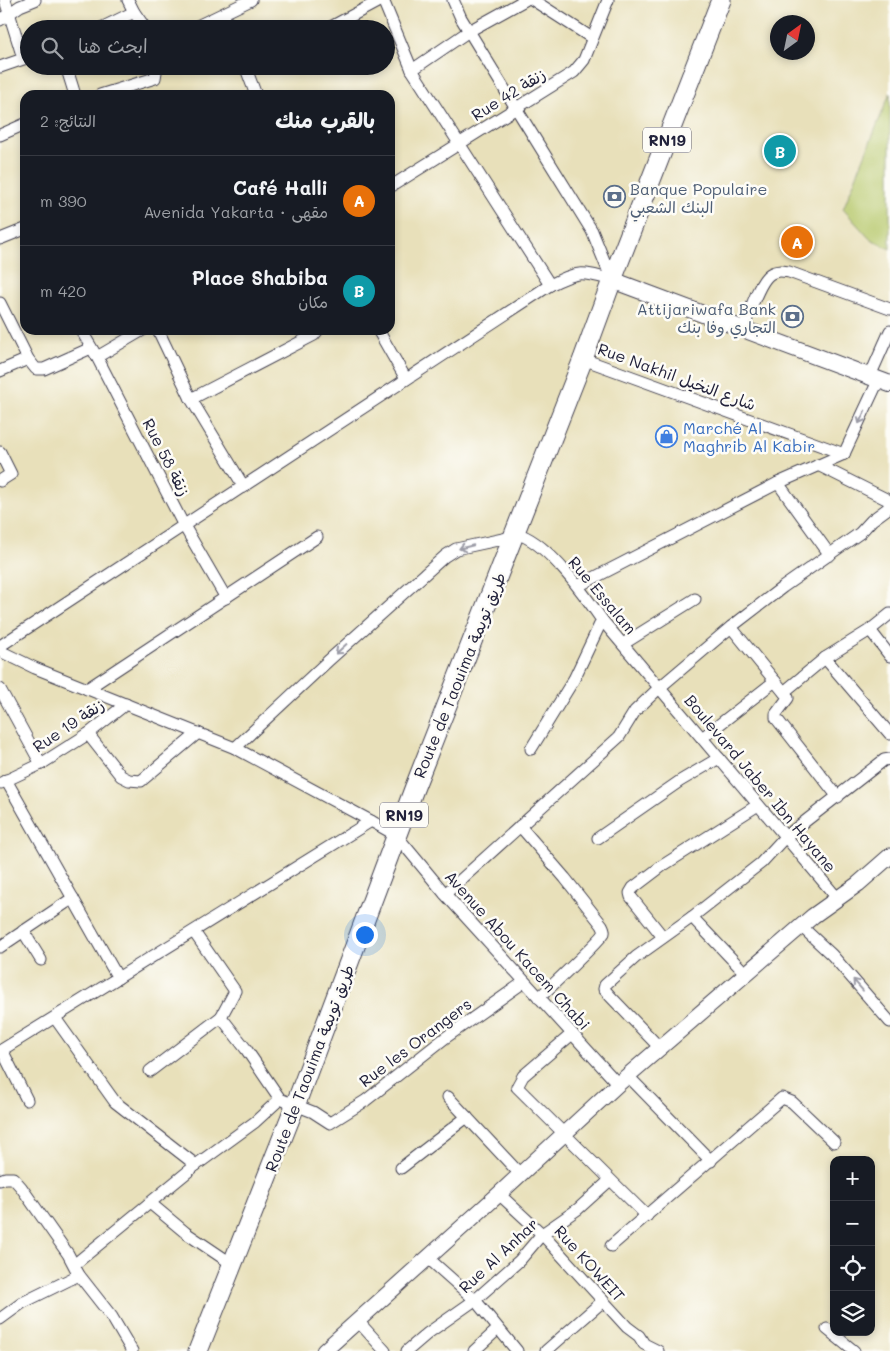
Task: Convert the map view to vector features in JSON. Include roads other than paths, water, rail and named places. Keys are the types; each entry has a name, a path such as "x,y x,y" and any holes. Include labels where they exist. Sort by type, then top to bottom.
{"main road":[{"name":"Route de Taouima طريق تويمة","path":"198,1351 232,1264 288,1102 396,836 514,536 721,0"},
{"path":"612,280 879,380"}],"street":[{"path":"6,0 20,41"},
{"path":"0,20 10,12 35,0"},
{"path":"128,0 140,20"},
{"path":"206,20 225,8 251,0"},
{"path":"344,20 382,0 391,20"},
{"path":"453,0 469,31 592,231 612,280"},
{"path":"412,70 469,31 524,0"},
{"path":"533,0 592,38"},
{"name":"Rue 42 زنقة","path":"395,184 574,72 584,60 608,0"},
{"path":"118,20 134,12"},
{"path":"395,30 412,70 550,286"},
{"path":"0,67 20,60"},
{"path":"69,75 73,90"},
{"path":"116,90 155,78 156,75"},
{"path":"251,75 255,90"},
{"path":"0,135 20,126"},
{"path":"0,238 20,231"},
{"path":"743,329 765,278 776,271 789,272 890,309"},
{"path":"0,646 183,524 244,487 550,286 576,273 586,272 612,280"},
{"path":"0,304 28,359 36,369 40,370 94,353 132,335"},
{"path":"578,586 778,483 844,454 879,380 890,331"},
{"name":"Rue 58 زنقة","path":"84,335 183,524 226,598"},
{"path":"160,335 191,399 244,487"},
{"path":"191,399 315,335"},
{"path":"381,335 406,379"},
{"path":"0,371 28,359"},
{"name":"Rue Nakhil شارع النخيل","path":"583,359 844,454"},
{"path":"0,452 11,474 0,481"},
{"path":"445,894 619,737 635,711 659,688 782,586 860,533 872,520 889,507 818,465"},
{"path":"778,483 830,555"},
{"path":"235,748 445,556 456,549 514,536"},
{"name":"Rue Essalam","path":"514,536 531,539 578,586 602,620 659,688"},
{"path":"87,689 317,537"},
{"path":"623,644 695,599"},
{"path":"784,692 825,658 870,630 890,614"},
{"path":"531,749 574,679 602,620"},
{"path":"731,627 788,697 776,714 776,718 838,797"},
{"path":"870,630 890,656"},
{"name":"Avenue Abou Kacem Chabi","path":"0,651 87,689 235,748 396,836 445,894 572,1034 712,1161"},
{"path":"825,658 890,734"},
{"path":"702,738 775,681"},
{"name":"Boulevard Jaber Ibn Hayane","path":"659,688 838,899"},
{"path":"0,689 41,764"},
{"name":"Rue 19 زنقة","path":"3,782 41,764 88,734 126,704"},
{"path":"88,734 121,776 135,782 141,781 198,733"},
{"path":"598,838 680,781 719,758"},
{"path":"661,1048 611,997 604,989 605,985 636,956 692,917 761,863 785,837 888,762"},
{"path":"3,782 73,898 118,978"},
{"path":"663,937 630,897 630,892 662,866 758,805"},
{"path":"27,1100 1,1051 371,821"},
{"path":"520,826 565,878 602,925 604,932 539,998"},
{"path":"324,1351 623,1080 802,926 858,884 890,856"},
{"path":"0,947 73,898"},
{"path":"692,917 747,975"},
{"path":"802,926 832,955 890,1022"},
{"path":"24,931 41,960"},
{"path":"150,1071 221,1017 235,991 194,932"},
{"name":"Rue les Orangers","path":"288,1102 313,1112 330,1123 365,1101 445,1038 524,982"},
{"path":"0,1319 77,1269 196,1164 255,1122 288,1102 221,1017"},
{"path":"55,1018 115,1102 196,1164"},
{"path":"572,1034 523,1076 518,1084 519,1090 647,1216"},
{"path":"448,1097 520,1174"},
{"path":"611,1246 783,1098 792,1102 834,1142"},
{"path":"400,1168 467,1117"},
{"path":"0,1180 13,1178 112,1317 128,1349"},
{"name":"Rue Al Anhar","path":"407,1351 428,1333 475,1300 520,1260 542,1234 578,1209 610,1181"},
{"name":"Rue KOWEIT","path":"499,1194 542,1234 603,1301 639,1336 644,1344 658,1351"},
{"path":"150,1203 186,1233 232,1264"},
{"path":"428,1258 475,1300 517,1351"},
{"path":"546,1351 603,1301"},
{"path":"357,1320 385,1351"},
{"path":"474,1351 498,1329"},
{"path":"827,1329 854,1351"}],"place":[{"name":"Place Shabiba","path":"780,151"},
{"name":"Banque Populaire البنك الشعبي","path":"614,197"},
{"name":"Café Halli","path":"797,242"},
{"name":"Attijariwafa Bank التجاري وفا بنك","path":"792,317"},
{"name":"Marché Al Maghrib Al Kabir","path":"667,436"}]}
